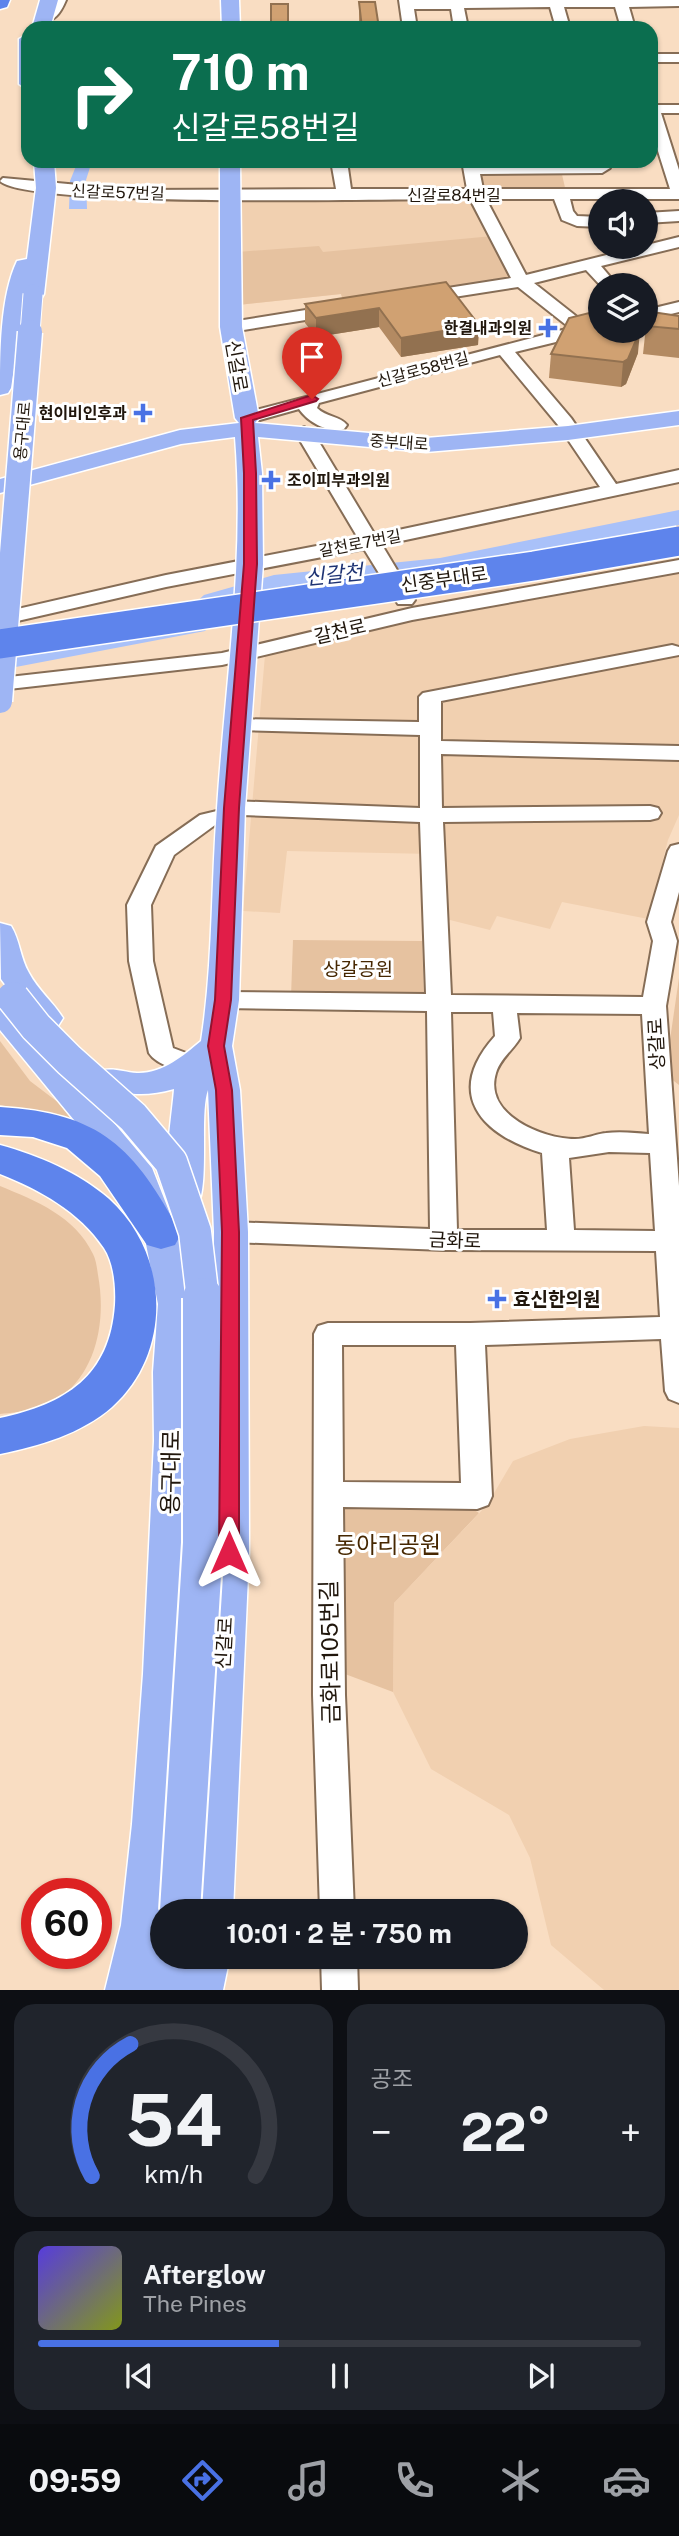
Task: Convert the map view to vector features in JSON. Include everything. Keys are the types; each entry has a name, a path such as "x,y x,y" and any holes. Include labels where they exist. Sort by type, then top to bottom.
{"highway":[{"name":"신중부대로","path":"0,628 679,526"},
{"name":"신중부대로","path":"0,644 534,566 679,541"},
{"path":"0,1121 36,1123 61,1128 96,1146 173,1229"},
{"path":"0,1159 34,1171 65,1187 93,1209 119,1239 132,1266 137,1316 131,1342 119,1369 95,1397 57,1420 24,1433 0,1436"}],"main road":[{"path":"37,0 38,21"},
{"path":"40,21 50,0"},
{"path":"230,0 231,21"},
{"name":"용구대로","path":"0,506 39,187 33,168"},
{"name":"용구대로","path":"0,701 27,294 25,264 43,168"},
{"name":"신갈로","path":"212,1899 229,1553 231,1232 224,1090 205,1056 223,1000 231,812 240,724 250,567 250,473 231,327 230,168"},
{"path":"0,388 18,274 25,264"},
{"name":"중부대로","path":"0,486 180,437 338,425 437,433 569,428 679,406"},
{"name":"중부대로","path":"0,468 180,424 246,431 304,432 426,445 679,418"},
{"path":"0,933 1,946 38,1010 111,1079 124,1110 140,1177"},
{"name":"용구대로","path":"4,993 140,1177 173,1229 176,1304 171,1372 173,1441 164,1674 154,1824 143,1925 128,1990"},
{"name":"용구대로","path":"4,993 69,1060 133,1117 171,1162 195,1232 204,1308 204,1543 181,1899"},
{"path":"111,1079 130,1085 146,1086 166,1080 205,1056"},
{"path":"205,1056 173,1229 231,1232"},
{"path":"169,1990 172,1969"},
{"path":"200,1990 204,1969"}],"street":[{"path":"43,21 55,11 58,0"},
{"path":"620,1 626,21"},
{"path":"555,2 561,21"},
{"path":"409,21 406,3 457,5 679,2"},
{"path":"457,5 460,21"},
{"path":"658,58 679,58"},
{"path":"658,108 679,109"},
{"path":"658,130 679,194"},
{"path":"340,168 345,194"},
{"path":"471,168 475,195 521,281 588,325"},
{"path":"602,168 608,189"},
{"name":"신갈로57번길","path":"8,181 68,190 228,195"},
{"name":"신갈로84번길","path":"228,195 588,194"},
{"name":"신갈로84번길","path":"658,194 679,194"},
{"path":"561,195 564,214 569,219 588,223"},
{"path":"658,217 679,216"},
{"path":"410,299 521,281 679,242"},
{"path":"590,264 599,273"},
{"path":"451,292 466,312"},
{"path":"231,327 355,307"},
{"path":"658,312 679,307"},
{"name":"신갈로58번길","path":"246,431 312,399 495,347 588,329"},
{"path":"495,347 569,428 611,490"},
{"path":"312,399 308,410 311,415 338,425"},
{"path":"304,432 410,610"},
{"name":"갈천로7번길","path":"0,619 679,476"},
{"name":"갈천로","path":"0,684 114,669 198,663 245,649 410,610 679,566"},
{"path":"444,1240 430,697 672,651"},
{"path":"240,724 679,753"},
{"path":"205,1056 162,1053 141,961 139,905 164,851 208,820 231,812 431,815 650,813"},
{"name":"상갈로","path":"679,851 659,922 665,941 654,1006 662,1144 673,1241 679,1391"},
{"path":"223,1000 654,1006"},
{"path":"504,1003 508,1038 493,1055 482,1077 483,1101 500,1122 534,1141 575,1149 604,1143 662,1144"},
{"path":"555,1145 562,1242"},
{"name":"금화로","path":"231,1232 444,1240 673,1241"},
{"path":"328,1494 477,1496 470,1334 676,1326"},
{"name":"금화로105번길","path":"337,1899 329,1695 328,1334 470,1334"},
{"path":"339,1969 340,1990"}],"shaded area":[{"path":"472,197 510,276 345,306 341,294 238,305 238,198"},
{"path":"679,571 679,815 668,840 648,919 562,902 550,929 497,916 490,930 450,920 436,938 432,854 287,851 280,913 243,911 265,655 418,619"},
{"path":"644,1426 679,1428 679,1990 604,1990 551,1945 530,1858 509,1815 431,1769 393,1692 394,1603 487,1505 513,1461 570,1439"}],"green space":[{"path":"561,170 566,192 478,193 476,172"},
{"path":"493,236 511,272 506,281 345,306 341,294 238,305 237,252 319,246 323,252"},
{"name":"상갈공원","path":"293,940 422,941 424,998 291,997"},
{"path":"679,978 679,1085 665,1074"},
{"path":"0,1041 30,1081 84,1122 0,1105"},
{"path":"0,1186 53,1211 76,1229 96,1261 101,1308 100,1325 91,1357 74,1385 61,1397 40,1408 0,1414"},
{"name":"동아리공원","path":"343,1501 465,1504 479,1513 394,1603 393,1692 345,1674"}],"water":[{"path":"75,168 90,168 86,180 87,209 69,209 70,181"},
{"name":"신갈천","path":"679,510 679,525 671,527 669,534 574,544 526,554 280,587 223,610 205,631 0,670 0,658 183,614 204,595 274,575 440,558"}],"building":[{"path":"359,2 375,2 378,21 361,21"},
{"path":"271,4 288,4 288,21 271,21"},
{"path":"446,282 479,325 401,338 379,308 316,318 305,304"},
{"path":"588,313 588,343 635,343 628,359 623,362 551,354 569,318"},
{"path":"658,313 679,316 679,329 658,327"}],"place":[{"name":"한결내과의원","path":"548,328"},
{"name":"현이비인후과","path":"143,413"},
{"name":"조이피부과의원","path":"271,480"},
{"name":"효신한의원","path":"497,1299"}],"route":[{"path":"229,1553 231,1232 224,1090 216,1046 223,1000 231,808 240,724 250,564 250,473 246,429 247,418 312,399"}]}
